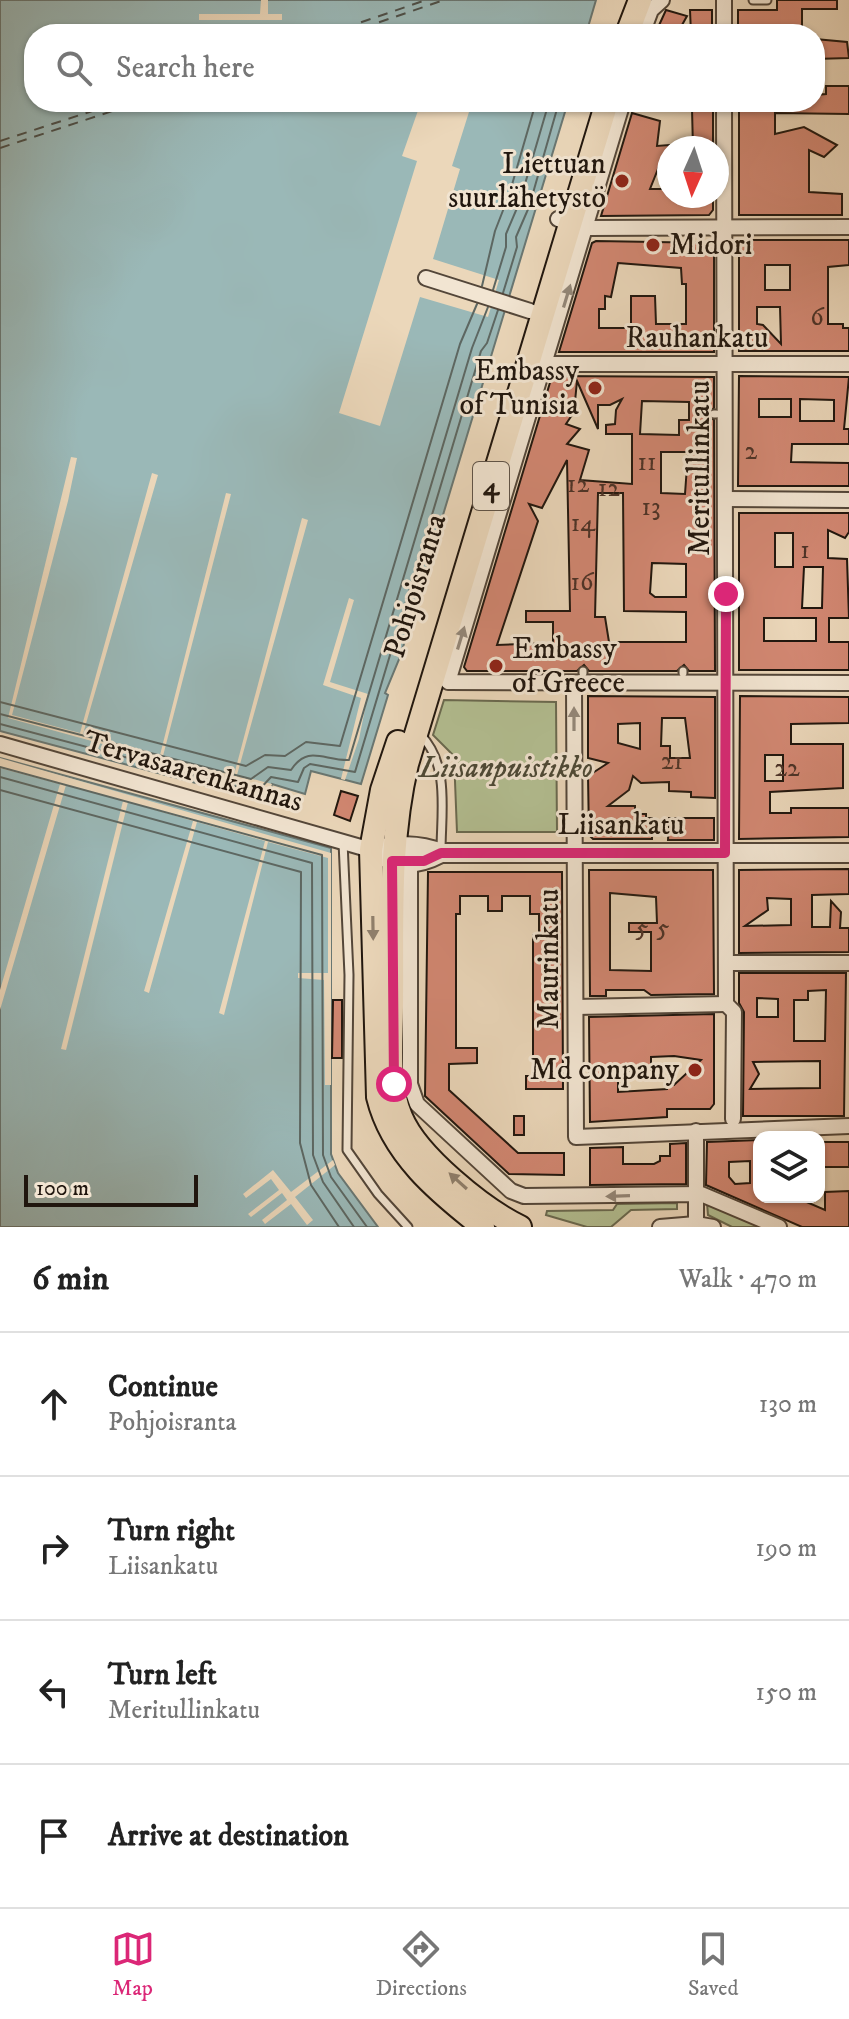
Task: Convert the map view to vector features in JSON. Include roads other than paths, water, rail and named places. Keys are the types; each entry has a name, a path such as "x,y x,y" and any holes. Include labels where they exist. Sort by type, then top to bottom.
{"main road":[{"path":"618,24 631,2"},
{"path":"628,24 631,2"},
{"name":"Pohjoisranta","path":"395,1097 392,854 382,790 530,311 572,223 590,112"},
{"name":"Pohjoisranta","path":"392,854 401,790 417,730 604,112"},
{"path":"395,1097 391,1133 407,1158 483,1227"},
{"path":"395,1097 402,1119 418,1145 488,1207 520,1227"}],"street":[{"path":"646,24 651,10 662,0"},
{"path":"724,0 724,24"},
{"name":"Pohjoisranta","path":"580,676 448,682 545,364 572,223 619,112"},
{"name":"Meritullinkatu","path":"724,112 726,1004 734,1012 733,1119"},
{"path":"572,223 726,228 849,227"},
{"path":"426,278 530,311"},
{"name":"Rauhankatu","path":"545,364 849,364"},
{"path":"726,499 849,500"},
{"path":"580,676 727,683 849,683"},
{"name":"Maurinkatu","path":"580,676 574,853 576,1137 696,1131"},
{"name":"Tervasaarenkannas","path":"0,744 392,854"},
{"name":"Liisankatu","path":"392,854 424,846 441,853 849,853"},
{"name":"Pohjoisranta","path":"392,854 395,1097"},
{"path":"726,963 849,963"},
{"path":"576,1007 726,1004"},
{"path":"395,1097 420,1107 511,1191 524,1196 696,1194 779,1227"},
{"path":"696,1224 696,1131 849,1126"},
{"path":"660,1227 696,1224 713,1227"}],"lane":[{"path":"753,0 767,0"},
{"path":"417,730 437,757 441,853"},
{"path":"343,842 349,975 347,1150 378,1194 408,1227"}],"water":[{"path":"0,0 596,0 589,24 24,24 24,112 565,112 400,657 385,693 388,695 361,784 311,771 305,794 272,784 267,802 0,731"},
{"path":"0,758 331,848 331,1154 338,1173 378,1227 0,1227"}],"place":[{"name":"Liettuan suurlähetystö","path":"622,181"},
{"name":"Midori","path":"653,245"},
{"name":"Embassy of Tunisia","path":"595,388"},
{"name":"Embassy of Greece","path":"496,666"},
{"name":"Md conpany","path":"695,1070"}],"park label":[{"name":"Liisanpuistikko","path":"506,768"}]}
